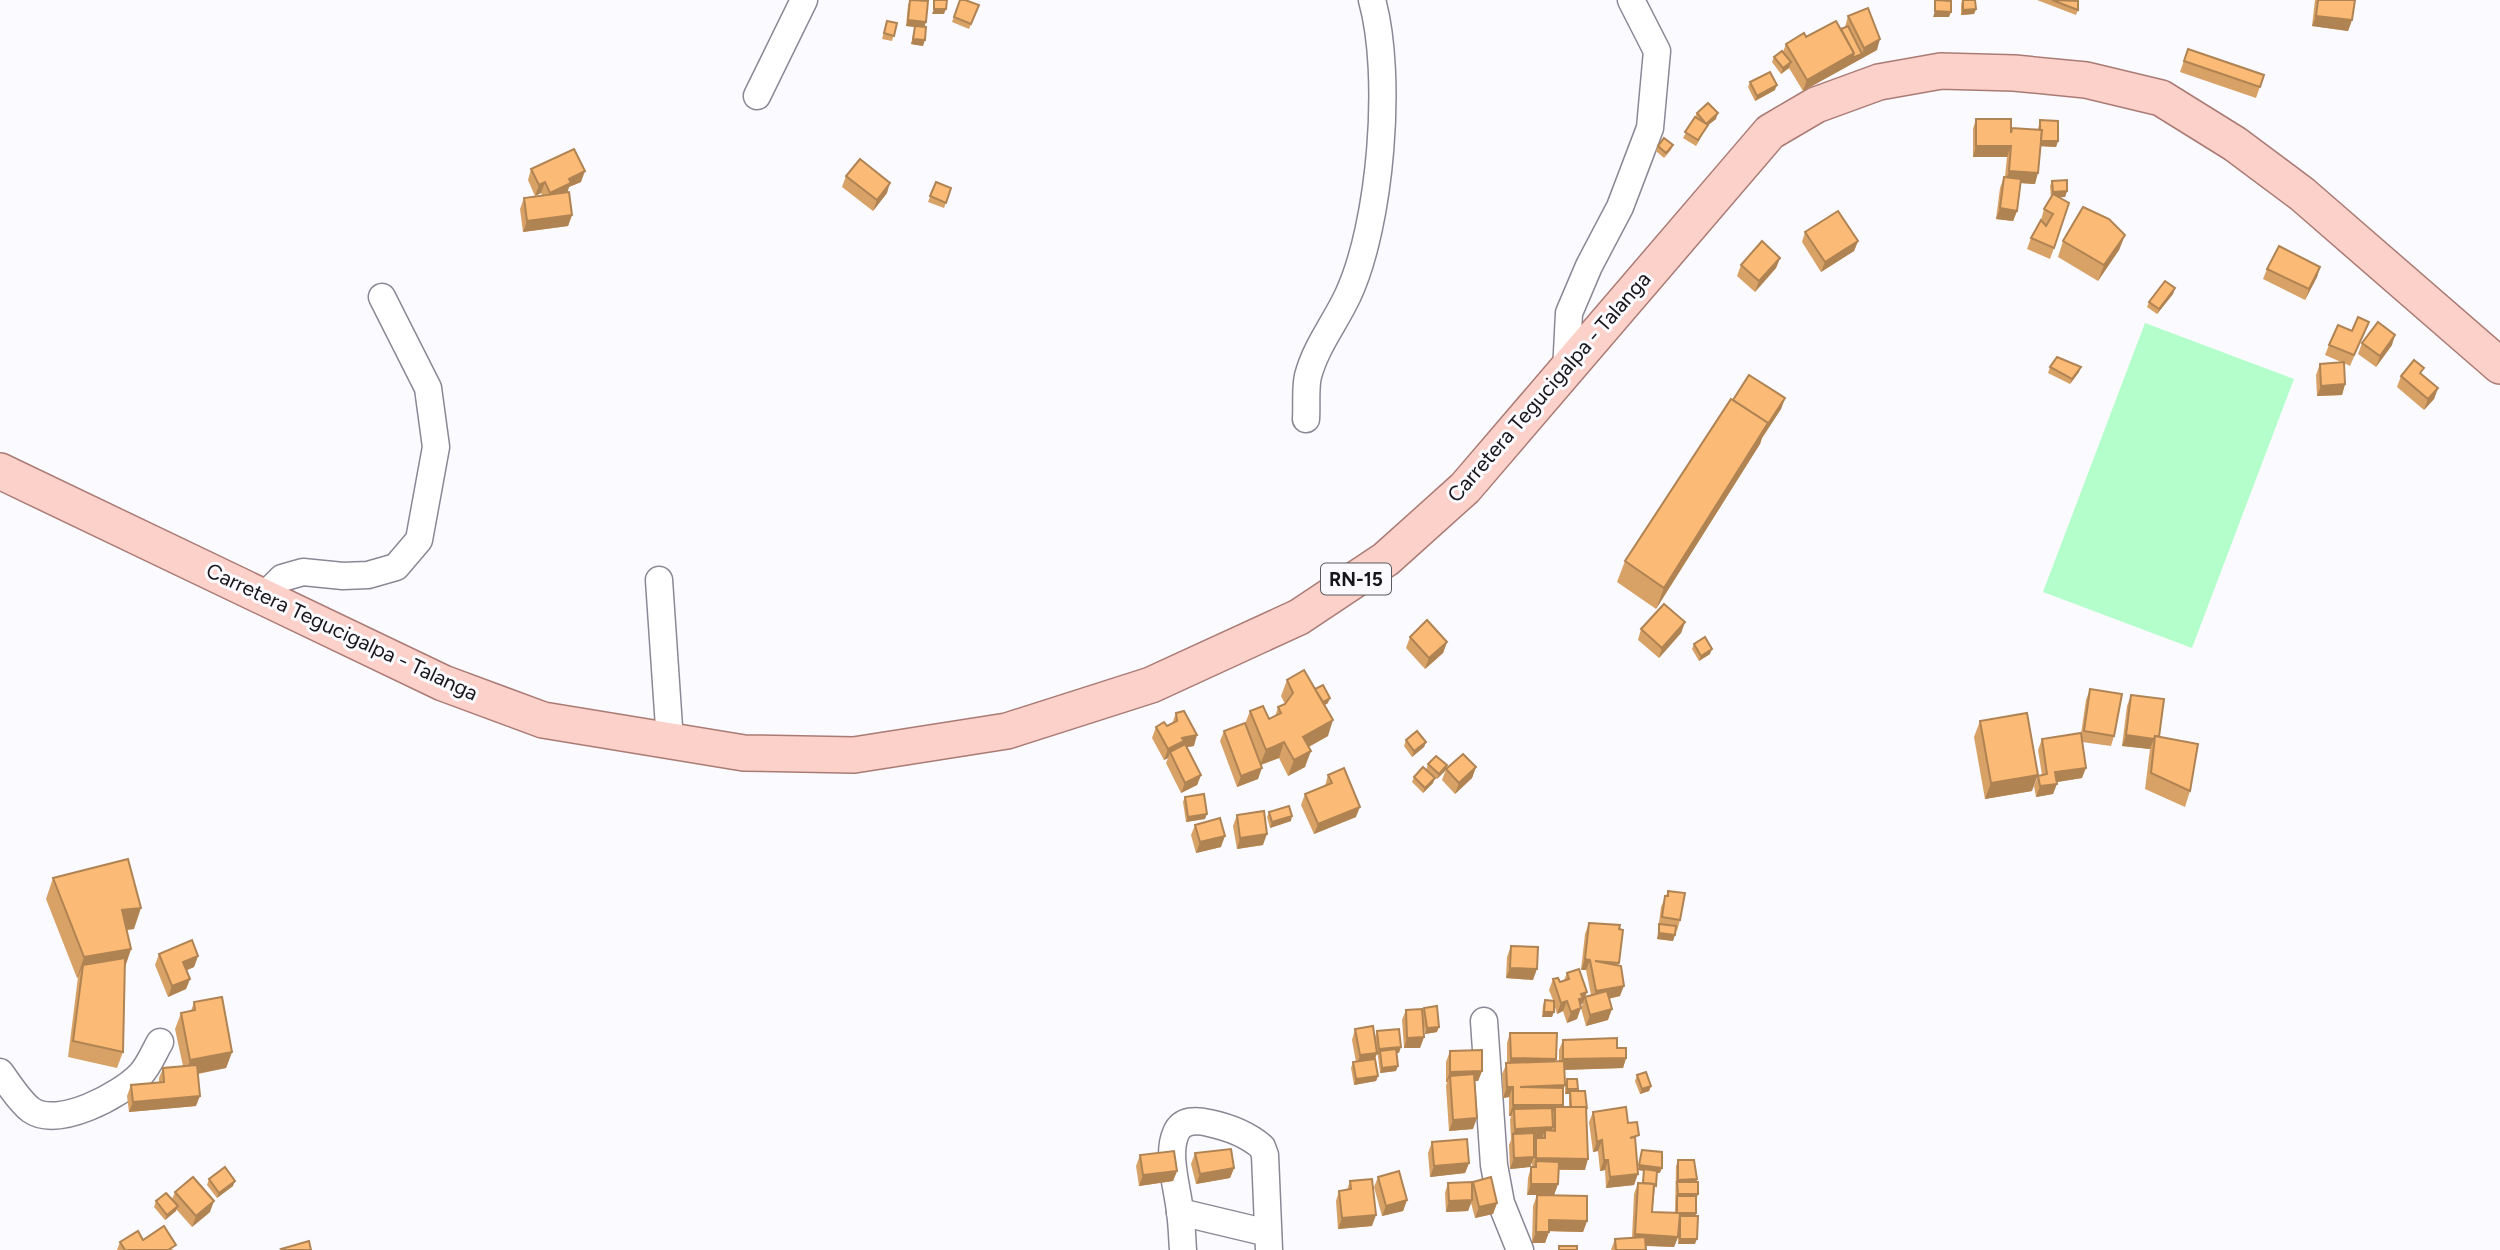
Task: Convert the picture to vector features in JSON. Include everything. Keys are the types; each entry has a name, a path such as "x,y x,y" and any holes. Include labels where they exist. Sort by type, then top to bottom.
{"main road":[{"name":"Carretera Tegucigalpa - Talanga","path":"0,471 443,683 544,720 744,753 854,755 1007,731 1151,685 1299,617 1386,559 1465,488 1770,132 1816,105 1879,82 1941,71 2014,73 2086,80 2161,98 2235,144 2302,194 2500,366"}],"street":[{"path":"757,96 804,0"},
{"path":"1306,419 1307,379 1317,350 1348,295 1362,256 1380,163 1382,84 1376,15 1372,0"},
{"path":"1566,372 1569,313 1589,266 1620,207 1650,128 1657,51 1631,0"},
{"path":"264,597 282,578 303,572 343,576 368,575 397,567 419,540 436,447 428,388 382,297"},
{"path":"659,580 670,742"},
{"path":"1485,1021 1494,1166 1501,1203 1520,1250"},
{"path":"0,1072 32,1112 50,1115 77,1113 111,1095 141,1074 160,1041"},
{"path":"1180,1212 1269,1242 1265,1155 1262,1147 1245,1136 1203,1121 1186,1122 1175,1134 1172,1157 1183,1250"}],"green space":[{"path":"2145,323 2294,379 2192,648 2043,592"}],"building":[{"path":"910,0 928,1 926,22 908,20"},
{"path":"934,0 947,0 946,9 934,9"},
{"path":"960,0 979,5 971,24 954,17"},
{"path":"1935,0 1951,1 1951,12 1935,11"},
{"path":"1963,0 1975,0 1976,9 1963,10"},
{"path":"2052,0 2078,1 2078,10"},
{"path":"2318,0 2355,0 2352,20 2316,16"},
{"path":"1868,8 1880,39 1864,48 1848,16"},
{"path":"887,21 897,23 894,36 884,33"},
{"path":"1836,21 1854,53 1807,80 1786,44 1804,33 1806,37"},
{"path":"915,26 926,27 925,40 913,39"},
{"path":"1848,26 1862,54 1852,58 1854,53 1841,29"},
{"path":"2188,49 2264,75 2260,87 2184,61"},
{"path":"1782,51 1791,62 1783,68 1774,57"},
{"path":"1770,72 1777,85 1757,96 1750,82"},
{"path":"1708,103 1718,113 1706,124 1697,113"},
{"path":"1695,117 1708,125 1698,140 1685,132"},
{"path":"1976,119 2011,119 2011,133 2012,128 2042,130 2038,173 2009,171 2011,146 1976,146"},
{"path":"2040,120 2058,121 2058,141 2041,141"},
{"path":"1664,138 1673,145 1666,153 1658,146"},
{"path":"574,149 585,171 569,179 571,183 550,193 545,182 539,185 531,169"},
{"path":"860,159 890,183 877,200 846,176"},
{"path":"2004,177 2021,179 2017,211 2000,208"},
{"path":"2067,180 2067,191 2053,192 2052,181"},
{"path":"936,182 951,188 946,203 930,196"},
{"path":"569,192 572,215 527,221 524,198"},
{"path":"2053,194 2069,203 2054,248 2031,238 2041,220 2046,226 2053,214 2044,209"},
{"path":"2083,207 2109,219 2125,235 2104,265 2063,241"},
{"path":"1838,211 1858,241 1825,262 1805,232"},
{"path":"1762,241 1780,258 1759,281 1741,265"},
{"path":"2279,246 2320,267 2309,289 2267,269"},
{"path":"2165,281 2175,288 2159,309 2149,302"},
{"path":"2358,317 2369,322 2354,355 2329,345 2338,325 2352,331"},
{"path":"2378,322 2395,335 2380,356 2362,343"},
{"path":"2057,357 2081,367 2072,379 2050,367"},
{"path":"2414,360 2424,368 2420,373 2438,388 2428,399 2401,376"},
{"path":"2344,362 2345,384 2321,386 2320,364"},
{"path":"1749,375 1785,398 1766,427 1768,423 1733,400"},
{"path":"1731,399 1768,423 1664,588 1625,561"},
{"path":"1664,604 1685,622 1662,648 1641,629"},
{"path":"1427,620 1447,642 1429,658 1410,637"},
{"path":"1705,637 1712,649 1701,656 1694,644"},
{"path":"1304,670 1333,720 1303,737 1311,751 1294,760 1284,742 1266,750 1250,711 1263,706 1269,719 1281,713 1278,707 1285,704 1293,693 1287,680"},
{"path":"1323,685 1330,698 1323,702 1315,689"},
{"path":"2090,689 2122,694 2114,736 2084,731"},
{"path":"2131,695 2164,699 2159,737 2155,736 2154,739 2126,735"},
{"path":"1184,711 1197,735 1182,738 1184,741 1168,749 1156,727 1164,722 1167,726 1177,721 1176,713"},
{"path":"2027,713 2038,775 1991,783 1980,721"},
{"path":"1245,723 1262,768 1241,776 1224,731"},
{"path":"1417,731 1426,742 1414,751 1406,740"},
{"path":"2081,733 2086,768 2055,772 2057,784 2040,786 2038,776 2047,774 2042,739"},
{"path":"2155,736 2198,744 2190,791 2151,773"},
{"path":"1185,744 1201,775 1185,783 1170,752"},
{"path":"1463,754 1476,767 1459,783 1446,769"},
{"path":"1436,756 1447,765 1439,774 1428,764"},
{"path":"1423,767 1435,778 1425,788 1414,777"},
{"path":"1344,768 1360,807 1318,824 1305,794 1332,783 1328,775"},
{"path":"1204,794 1207,814 1188,817 1185,797"},
{"path":"1289,806 1292,816 1272,822 1269,812"},
{"path":"1264,811 1267,834 1240,838 1237,815"},
{"path":"1220,818 1225,836 1200,842 1195,825"},
{"path":"128,859 141,908 122,910 131,949 84,957 53,878"},
{"path":"1668,891 1685,893 1680,920 1662,917"},
{"path":"1589,923 1620,925 1619,929 1623,930 1619,963 1595,961 1621,966 1624,986 1596,991 1590,960 1585,959"},
{"path":"1659,924 1676,926 1675,935 1659,933"},
{"path":"192,940 198,956 183,962 190,979 172,986 159,954"},
{"path":"1511,946 1538,947 1537,969 1510,968"},
{"path":"125,958 123,1052 73,1041 83,965"},
{"path":"1579,969 1587,992 1581,994 1583,998 1579,999 1581,1008 1571,1012 1567,1001 1561,1003 1553,979 1558,978 1560,982 1569,979 1567,973"},
{"path":"1607,991 1612,1009 1590,1015 1585,997"},
{"path":"222,997 232,1052 190,1060 181,1013 195,1010 194,1002"},
{"path":"1545,1000 1554,1001 1554,1012 1544,1012"},
{"path":"1437,1006 1439,1027 1427,1028 1424,1008"},
{"path":"1422,1009 1424,1037 1407,1038 1406,1010"},
{"path":"1373,1026 1377,1053 1360,1055 1355,1029"},
{"path":"1399,1029 1401,1047 1379,1049 1377,1031"},
{"path":"1510,1033 1557,1033 1556,1059 1511,1058"},
{"path":"1617,1038 1617,1048 1626,1048 1626,1058 1563,1059 1563,1040"},
{"path":"1396,1049 1398,1066 1382,1068 1380,1051"},
{"path":"1482,1050 1482,1071 1450,1072 1450,1051"},
{"path":"1375,1059 1378,1076 1356,1079 1353,1062"},
{"path":"1564,1061 1565,1085 1520,1087 1563,1088 1563,1105 1513,1105 1513,1087 1507,1087 1506,1063"},
{"path":"197,1065 200,1096 133,1102 131,1085 164,1082 163,1068"},
{"path":"1646,1072 1651,1086 1642,1089 1637,1075"},
{"path":"1474,1074 1477,1118 1453,1120 1450,1076"},
{"path":"1567,1079 1577,1079 1578,1089 1567,1089"},
{"path":"1570,1091 1585,1091 1587,1109 1571,1107"},
{"path":"1555,1107 1586,1107 1588,1159 1536,1158 1536,1138 1545,1138 1545,1130 1555,1131"},
{"path":"1626,1107 1628,1123 1637,1122 1639,1135 1630,1138 1635,1137 1638,1174 1610,1177 1608,1160 1604,1160 1602,1140 1597,1142 1593,1112"},
{"path":"1552,1108 1553,1127 1515,1129 1514,1109"},
{"path":"1534,1133 1534,1157 1514,1158 1513,1134"},
{"path":"1467,1139 1469,1163 1434,1166 1432,1142"},
{"path":"1231,1149 1234,1168 1200,1174 1195,1153"},
{"path":"1642,1150 1662,1152 1662,1168 1639,1165"},
{"path":"1174,1151 1177,1171 1143,1175 1140,1155"},
{"path":"1678,1160 1694,1160 1697,1179 1678,1180"},
{"path":"1536,1161 1559,1162 1558,1184 1531,1184 1531,1167 1536,1167"},
{"path":"225,1167 235,1181 219,1193 209,1179"},
{"path":"1644,1169 1657,1171 1656,1186 1643,1183"},
{"path":"1399,1171 1407,1200 1386,1206 1378,1177"},
{"path":"193,1177 214,1201 196,1216 175,1192"},
{"path":"1491,1177 1497,1203 1479,1207 1473,1182"},
{"path":"1372,1179 1376,1215 1342,1218 1339,1191 1351,1189 1350,1181"},
{"path":"1472,1182 1472,1200 1449,1201 1448,1183"},
{"path":"1677,1182 1698,1182 1698,1194 1678,1194"},
{"path":"1638,1183 1654,1184 1652,1212 1680,1213 1678,1237 1635,1234"},
{"path":"166,1193 178,1206 167,1215 156,1201"},
{"path":"1537,1195 1587,1196 1587,1221 1549,1220 1549,1232 1536,1232"},
{"path":"1677,1196 1696,1196 1696,1213 1677,1213"},
{"path":"1680,1216 1698,1216 1697,1239 1680,1239"},
{"path":"164,1226 176,1245 168,1250 125,1250 120,1242 138,1231 143,1240"},
{"path":"1645,1237 1646,1250 1616,1250 1615,1239"},
{"path":"309,1241 311,1250 281,1249"},
{"path":"1559,1246 1577,1246 1577,1250 1559,1250"}]}
